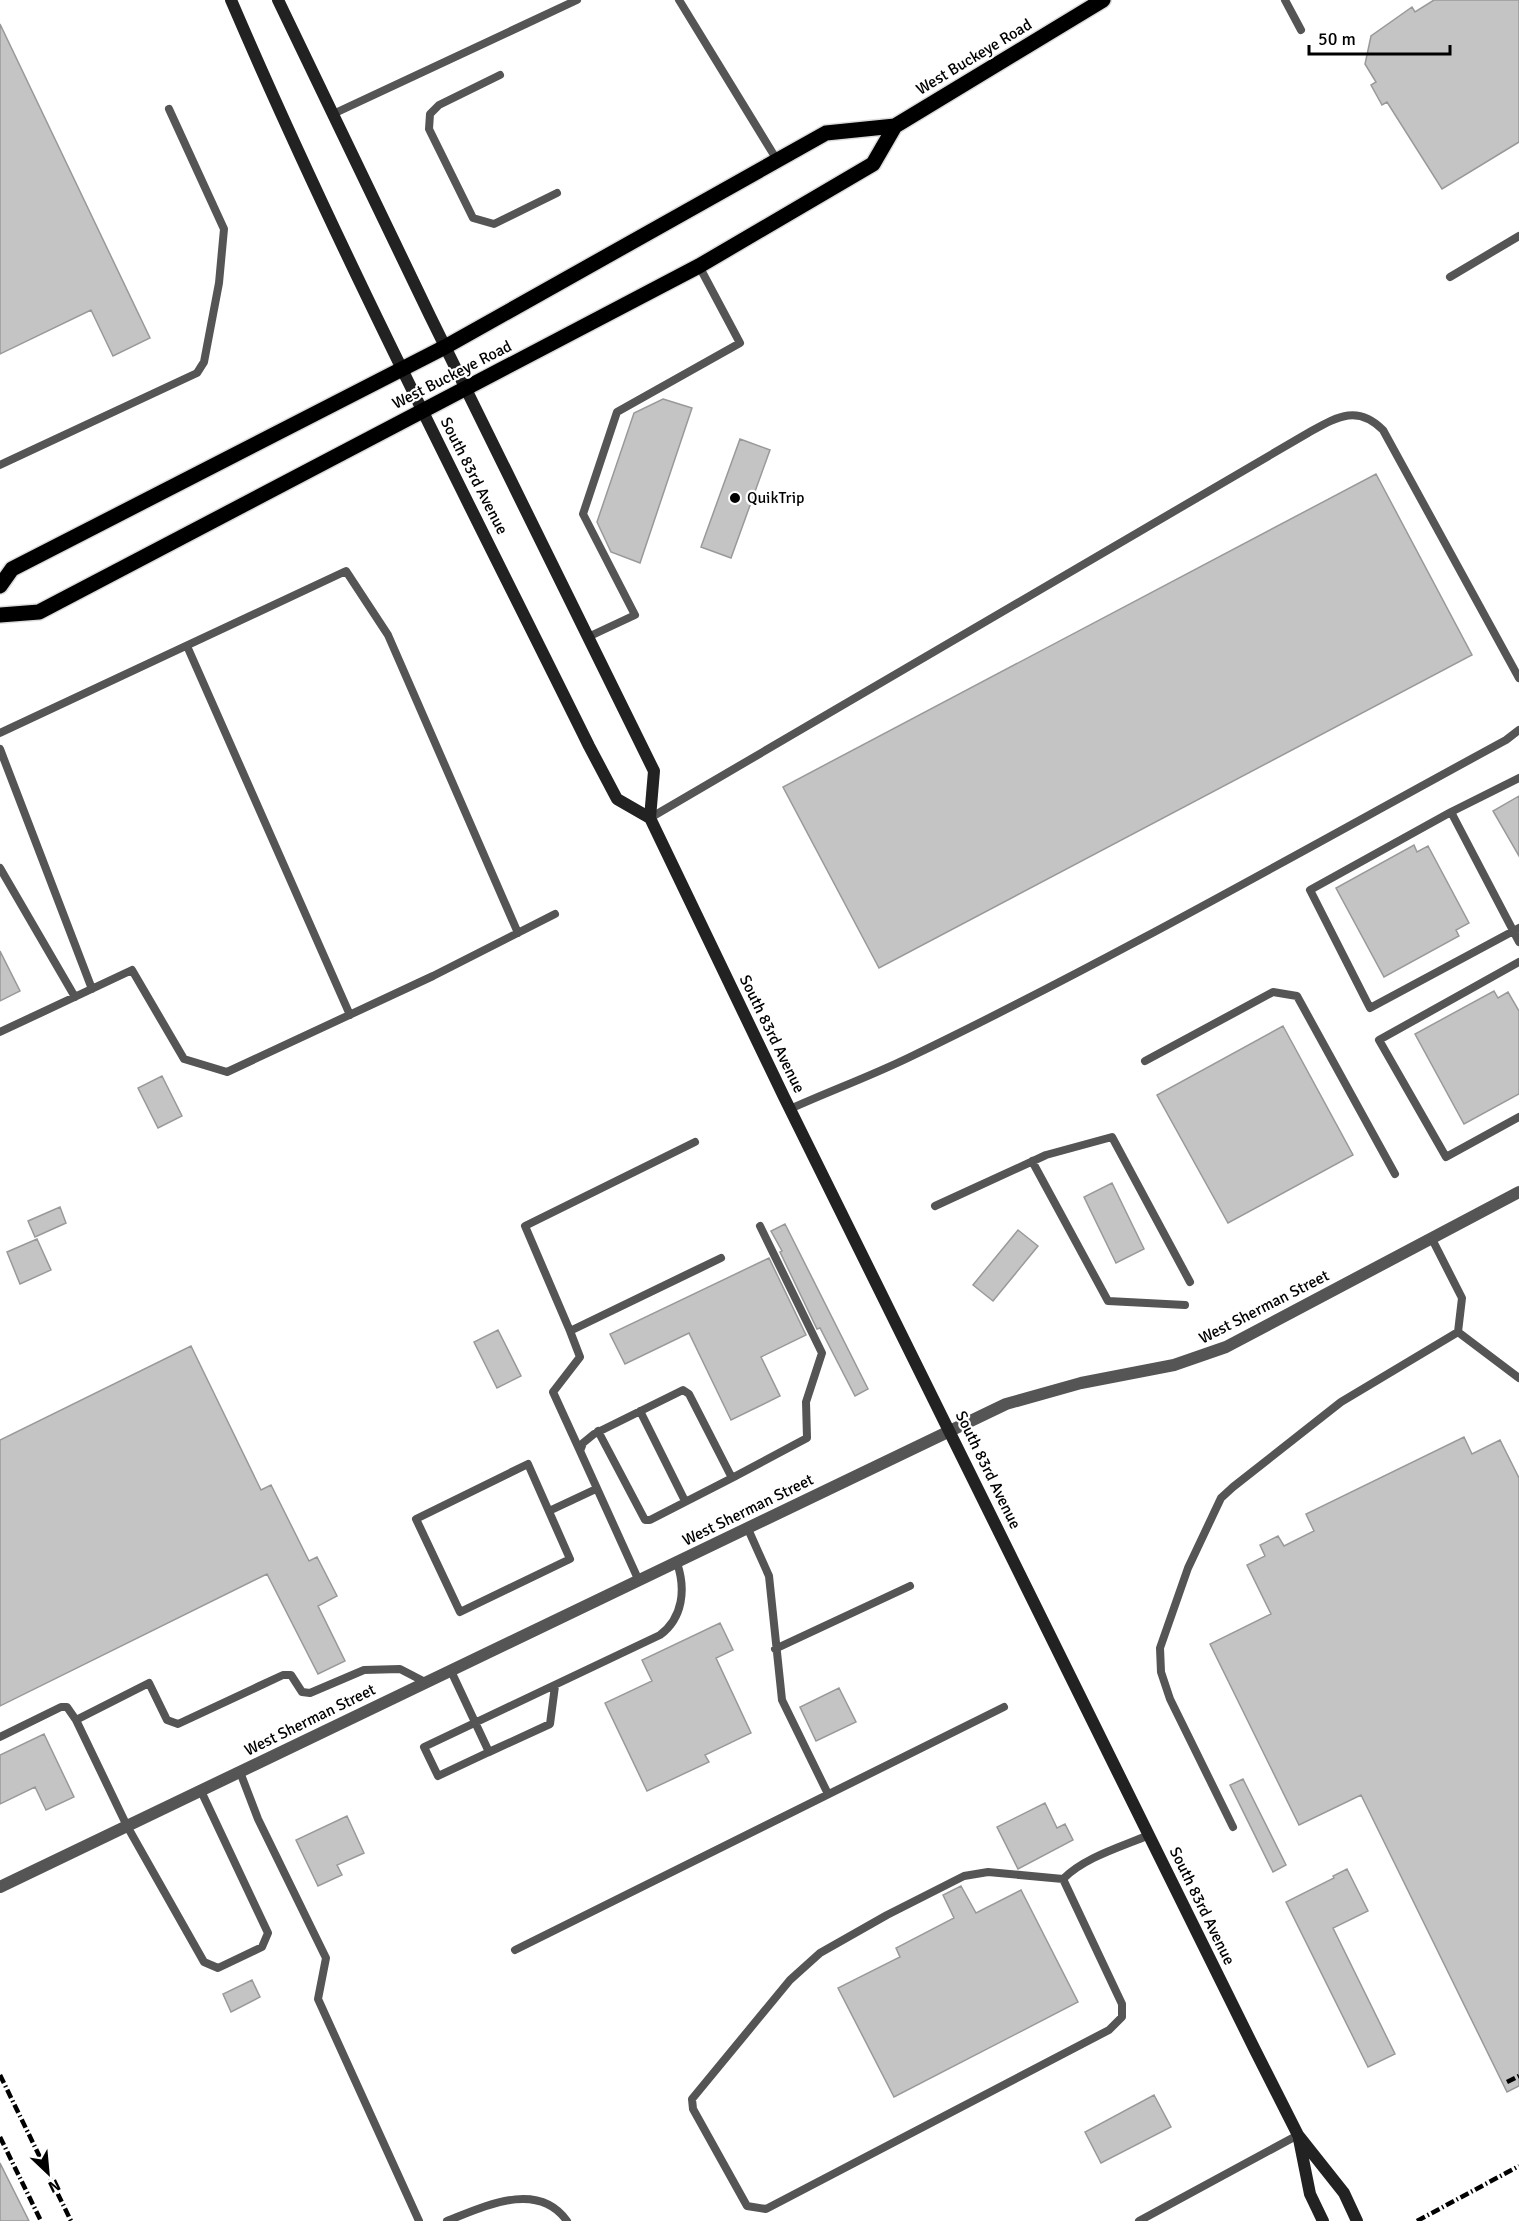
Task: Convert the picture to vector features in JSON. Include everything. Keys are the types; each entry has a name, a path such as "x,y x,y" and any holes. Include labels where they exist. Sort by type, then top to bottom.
{"main road":[{"name":"South 83rd Avenue","path":"231,0 264,77 402,368 617,799 650,818"},
{"name":"South 83rd Avenue","path":"278,0 445,347 654,771 650,818 790,1109 1298,2135 1344,2193 1357,2221"},
{"name":"West Buckeye Road","path":"0,586 12,569 445,347 826,133 895,126 1103,0"},
{"name":"West Buckeye Road","path":"0,615 39,612 699,266 873,164 895,126"},
{"name":"South 83rd Avenue","path":"1298,2135 1310,2194 1323,2221"}],"street":[{"name":"West Sherman Street","path":"0,1887 1006,1404 1041,1393 1199,1359 1432,1239 1519,1191"}],"lane":[{"path":"333,114 578,0"},
{"path":"679,0 777,160"},
{"path":"1285,0 1301,30"},
{"path":"500,75 439,105 430,114 429,129 473,218 494,224 557,193"},
{"path":"0,465 197,373 204,362 219,283 224,229 169,109"},
{"path":"1450,277 1519,236"},
{"path":"588,637 635,615 583,514 617,412 740,343 699,266"},
{"path":"650,818 1308,433 1344,416 1360,414 1372,420 1383,430 1519,678"},
{"path":"0,733 346,572 388,635 518,933"},
{"path":"187,646 350,1015"},
{"path":"790,1109 908,1058 981,1021 1265,871 1506,740 1519,730"},
{"path":"0,749 92,989"},
{"path":"1516,929 1370,1008 1310,891 1451,812 1519,778"},
{"path":"1451,812 1516,929 1519,942"},
{"path":"0,868 75,997"},
{"path":"0,1032 132,970 184,1059 226,1072 350,1015 555,914"},
{"path":"1519,962 1379,1040 1446,1157 1519,1117"},
{"path":"1145,1061 1273,992 1297,996 1395,1174"},
{"path":"935,1206 1046,1155 1112,1137 1190,1282"},
{"path":"639,1581 554,1392 580,1357 525,1226 695,1142"},
{"path":"1032,1161 1108,1301 1185,1305"},
{"path":"598,1431 645,1520 650,1520 805,1442 808,1435 806,1402 822,1353 760,1226"},
{"path":"1432,1239 1462,1298 1458,1332"},
{"path":"570,1331 721,1258"},
{"path":"1458,1332 1519,1378"},
{"path":"1233,1827 1170,1699 1161,1672 1160,1648 1188,1568 1221,1498 1233,1487 1341,1402 1458,1332"},
{"path":"580,1451 583,1443 598,1431 680,1391 686,1391 732,1478"},
{"path":"640,1411 686,1501"},
{"path":"528,1464 549,1511 570,1559 460,1612 416,1519 528,1464"},
{"path":"549,1511 596,1489"},
{"path":"748,1529 768,1576 782,1700 828,1794"},
{"path":"555,1686 550,1724 438,1776 424,1747 555,1686 670,1628 677,1616 682,1594 677,1563"},
{"path":"775,1648 910,1586"},
{"path":"76,1720 149,1683 167,1720 178,1724 283,1675 291,1675 302,1692 310,1693 364,1670 400,1669 427,1683"},
{"path":"452,1671 489,1752"},
{"path":"0,1737 61,1707 67,1707 76,1720 127,1826 204,1962 218,1968 262,1947 268,1933 201,1791"},
{"path":"515,1950 1004,1707"},
{"path":"240,1772 258,1820 326,1959 318,1999 419,2221"},
{"path":"1063,1879 1073,1869 1086,1862 1149,1835"},
{"path":"988,1872 1063,1879 1122,2004 1122,2017 1109,2030 766,2209 747,2206 693,2109 692,2099 790,1980 820,1953 886,1915 964,1876 988,1872"},
{"path":"1139,2221 1298,2135"},
{"path":"447,2221 477,2209 514,2199 540,2198 560,2211 567,2221"}],"building":[{"path":"1434,0 1519,0 1519,142 1442,189 1387,102 1382,105 1371,85 1376,82 1365,64 1371,36 1412,7 1415,12"},
{"path":"0,24 150,338 113,356 91,310 0,354"},
{"path":"663,399 692,408 640,563 611,552 597,522 634,413"},
{"name":"QuikTrip","path":"740,439 770,450 731,558 701,547"},
{"path":"1376,474 1472,655 879,968 783,787"},
{"path":"1519,796 1519,856 1493,811"},
{"path":"1414,845 1417,852 1428,846 1469,923 1456,930 1459,936 1384,977 1336,888"},
{"path":"0,951 20,991 0,1001"},
{"path":"1494,991 1498,998 1508,992 1519,1011 1519,1094 1464,1124 1415,1034"},
{"path":"1283,1026 1353,1155 1228,1223 1157,1095"},
{"path":"162,1076 182,1116 158,1128 138,1088"},
{"path":"1112,1183 1144,1249 1116,1263 1084,1197"},
{"path":"60,1207 66,1223 35,1237 28,1221"},
{"path":"785,1224 868,1389 855,1396 820,1328 817,1329 771,1231"},
{"path":"1018,1230 1038,1246 993,1301 973,1285"},
{"path":"37,1239 51,1270 20,1284 7,1252"},
{"path":"769,1258 806,1335 761,1357 780,1396 731,1420 689,1333 625,1364 610,1334"},
{"path":"498,1330 521,1376 497,1388 474,1342"},
{"path":"191,1346 261,1490 271,1485 309,1561 317,1557 337,1596 318,1606 345,1661 318,1674 267,1574 0,1706 0,1440"},
{"path":"1464,1437 1472,1454 1500,1440 1519,1478 1519,2086 1507,2092 1361,1795 1299,1825 1210,1644 1271,1614 1247,1565 1265,1556 1260,1545 1278,1536 1284,1546 1314,1531 1306,1514"},
{"path":"720,1623 733,1650 716,1658 751,1733 705,1755 709,1762 647,1791 605,1703 652,1681 642,1660"},
{"path":"839,1688 856,1722 816,1741 800,1707"},
{"path":"44,1734 74,1797 46,1810 35,1787 0,1804 0,1755"},
{"path":"1243,1779 1286,1865 1273,1872 1230,1785"},
{"path":"1045,1803 1057,1828 1065,1824 1073,1840 1018,1869 997,1827"},
{"path":"347,1816 364,1853 337,1865 342,1875 318,1886 296,1840"},
{"path":"1347,1869 1368,1911 1333,1928 1395,2054 1368,2067 1286,1902"},
{"path":"961,1886 976,1913 1021,1890 1078,2002 894,2097 838,1988 900,1957 896,1948 954,1918 943,1895"},
{"path":"252,1980 260,1997 231,2012 223,1994"},
{"path":"1154,2095 1171,2127 1101,2163 1085,2132"},
{"path":"0,2163 29,2221 0,2221"}],"railway":[{"path":"0,2075 71,2221"},
{"path":"1507,2082 1519,2076"},
{"path":"0,2137 41,2221"},
{"path":"1417,2221 1519,2166"}],"place":[{"name":"QuikTrip","path":"735,498"}]}
